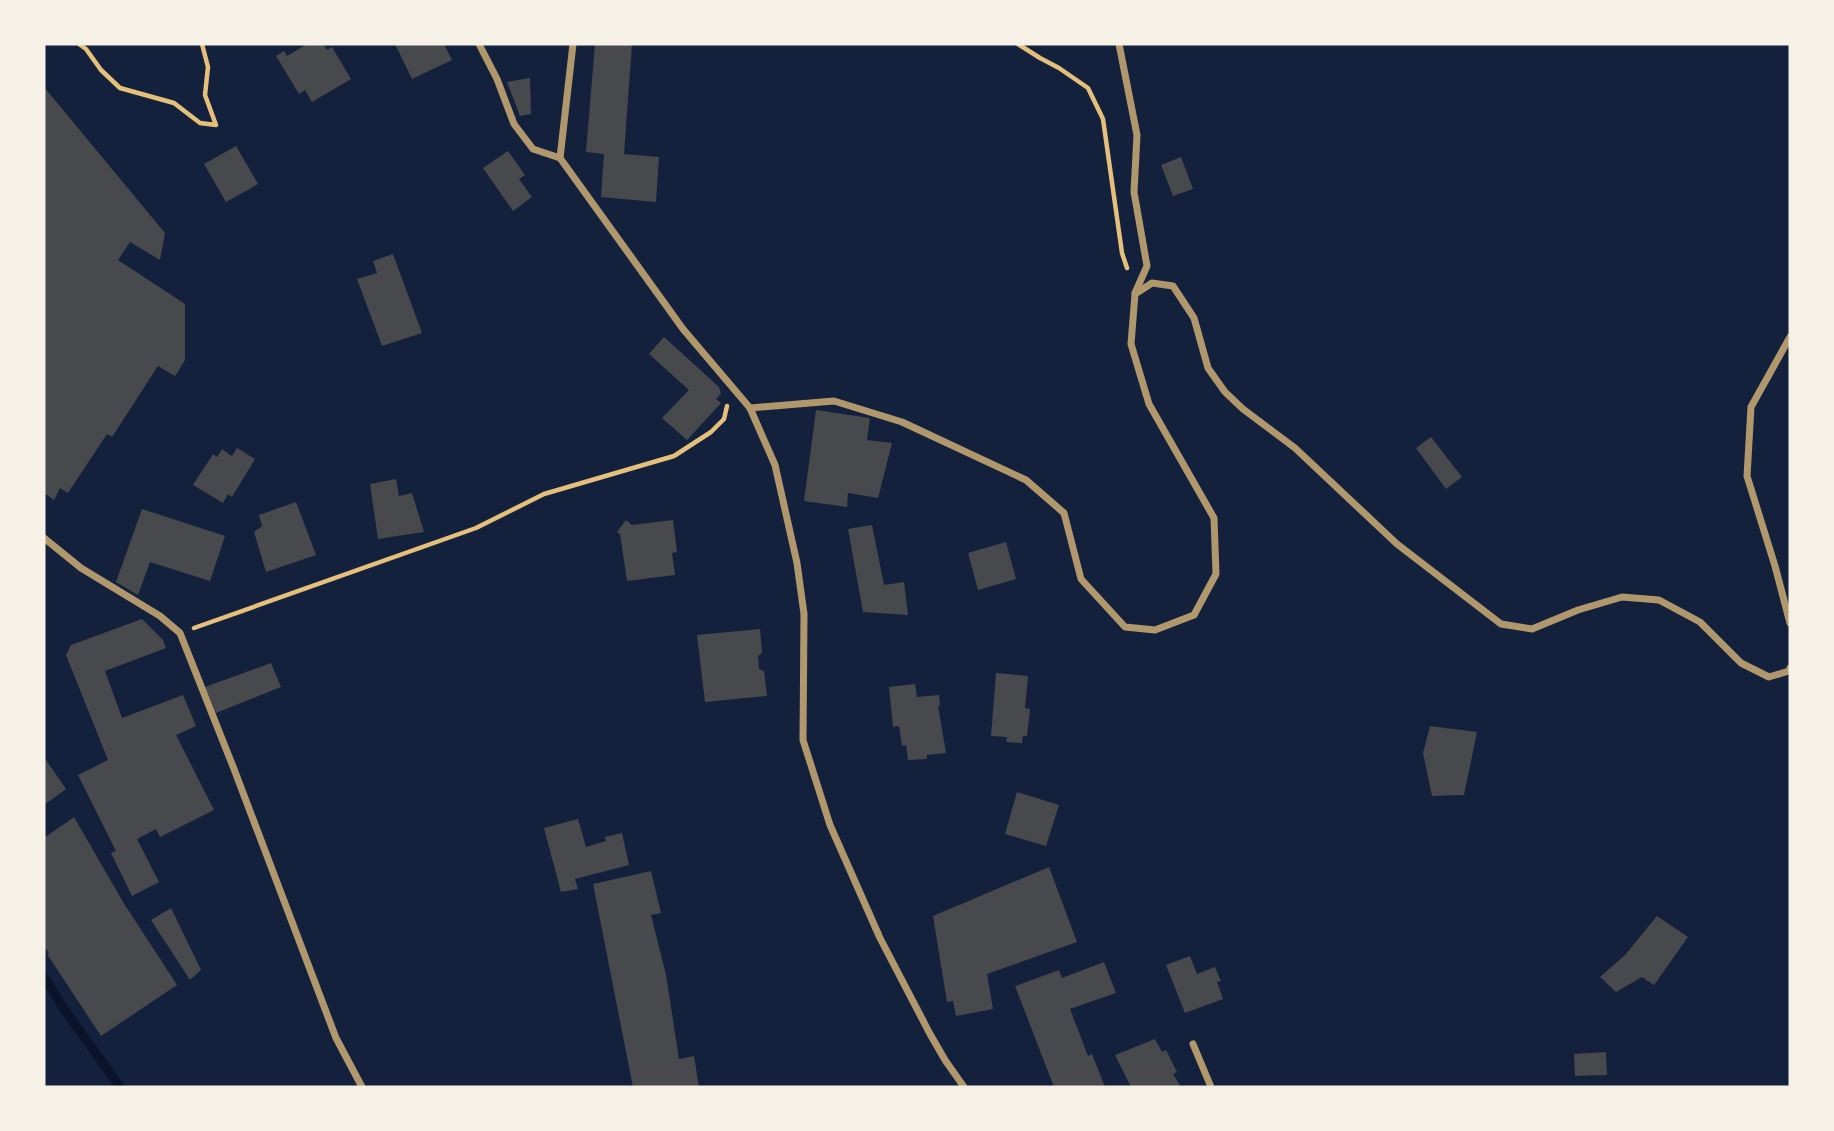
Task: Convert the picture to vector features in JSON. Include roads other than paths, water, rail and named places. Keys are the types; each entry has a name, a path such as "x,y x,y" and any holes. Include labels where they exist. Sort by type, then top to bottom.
{"street":[{"path":"478,44 497,79 514,124 533,149 560,158 683,329 750,408 775,465 797,563 804,614 803,740 830,825 880,937 930,1034 964,1087"},
{"path":"560,158 573,44"},
{"path":"750,408 834,401 902,422 1026,480 1064,513 1081,579 1125,627 1155,630 1194,615 1216,575 1214,518 1149,404 1131,344 1135,294 1146,266 1134,192 1137,135 1119,44"},
{"path":"1135,294 1152,283 1173,286 1194,318 1208,368 1225,393 1295,448 1397,544 1501,624 1532,629 1578,610 1622,597 1659,600 1700,622 1741,663 1769,677 1789,671 1790,668"},
{"path":"1790,337 1751,407 1747,476 1790,623"},
{"path":"44,538 81,568 160,616 180,634 336,1038 362,1087"},
{"path":"1194,1044 1211,1087"}],"waterway":[{"path":"44,977 120,1087"}]}
